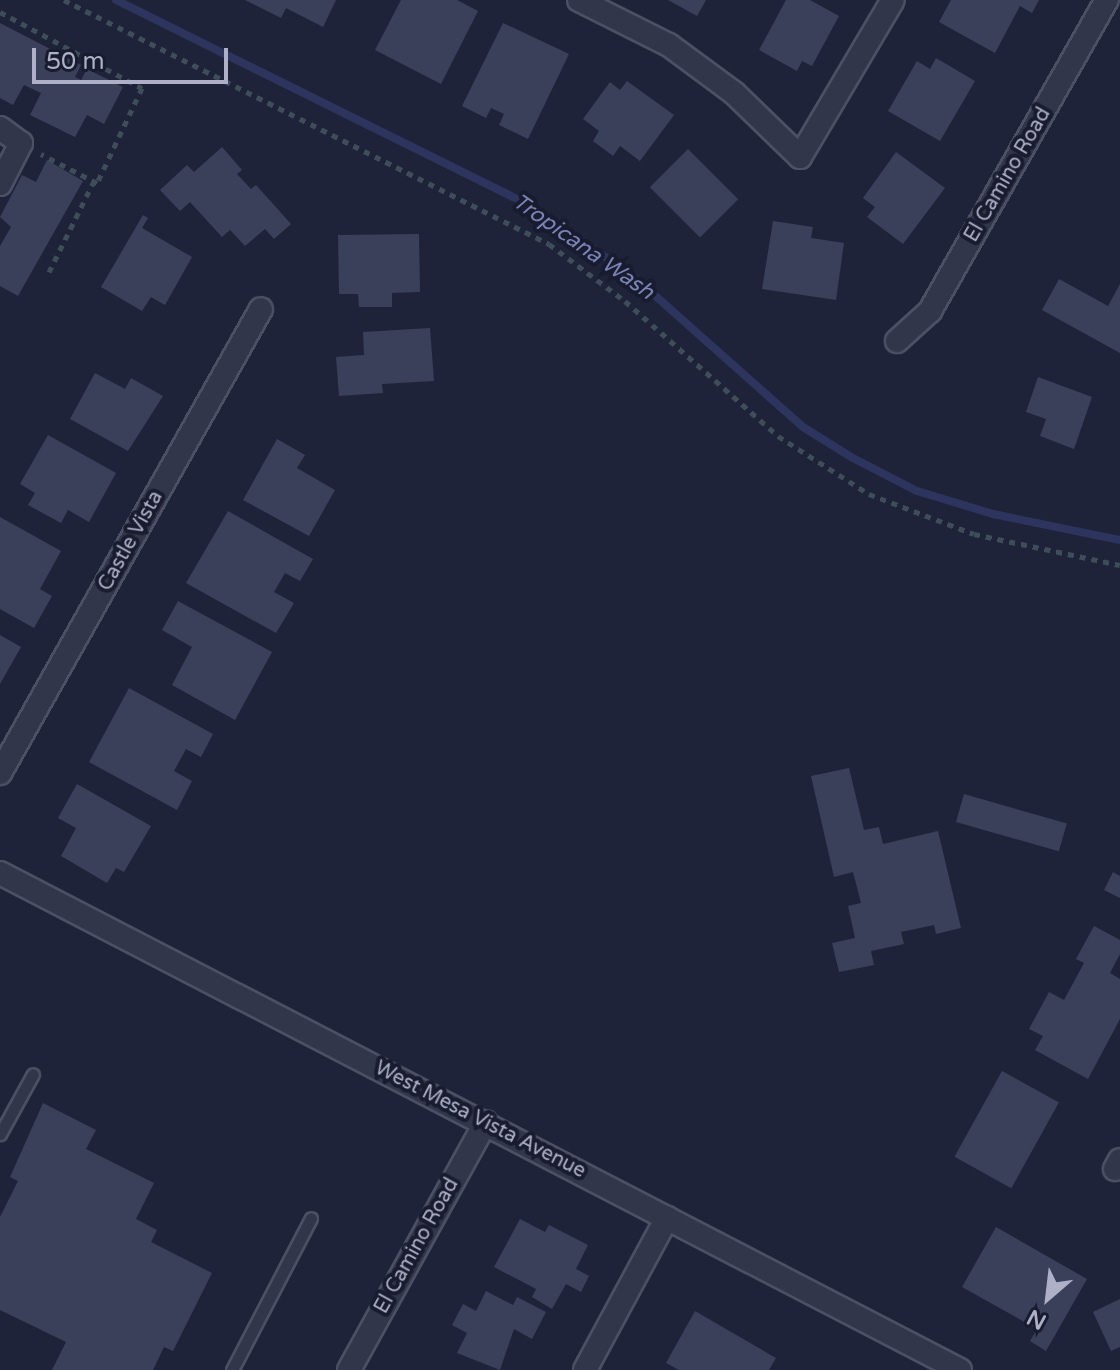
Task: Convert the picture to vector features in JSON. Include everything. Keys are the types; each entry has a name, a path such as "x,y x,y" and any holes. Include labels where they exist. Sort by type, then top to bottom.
{"street":[{"path":"579,0 669,45 734,93 800,157 893,0"},
{"name":"El Camino Road","path":"897,341 930,311 1107,0"},
{"path":"0,128 21,143 0,184"},
{"name":"Castle Vista","path":"0,773 261,309"},
{"name":"West Mesa Vista Avenue","path":"0,873 960,1370"},
{"name":"El Camino Road","path":"349,1370 486,1122"},
{"path":"585,1370 667,1218"}],"lane":[{"path":"0,1134 33,1074"},
{"path":"232,1370 311,1218"}],"path":[{"path":"64,0 549,244 625,301 778,436 869,494 974,534 1120,565"},
{"path":"0,12 142,88 49,272"},
{"path":"21,143 93,183"}],"building":[{"path":"245,0 336,0 323,27 286,8 281,18"},
{"path":"401,0 457,0 478,11 441,84 375,50"},
{"path":"668,0 706,0 697,16"},
{"path":"786,0 810,0 839,16 812,66 802,61 797,71 759,50"},
{"path":"951,0 1039,0 1032,13 1020,6 995,53 939,22"},
{"path":"0,23 81,65 75,77 81,80 87,69 123,87 104,124 87,115 75,137 30,115 41,93 24,85 13,105 0,98"},
{"path":"503,23 569,54 528,139 499,125 504,114 491,108 486,118 462,106"},
{"path":"936,58 975,81 940,141 888,111 917,61 930,69"},
{"path":"627,81 674,115 640,161 620,146 613,156 593,141 599,131 583,119 610,82 620,90"},
{"path":"222,147 242,170 237,174 251,189 256,185 291,224 274,239 265,229 245,246 230,230 222,237 190,202 180,211 160,190 187,165 194,172"},
{"path":"688,149 738,199 700,237 650,187"},
{"path":"896,152 945,188 903,244 867,217 875,207 863,198"},
{"path":"47,160 83,181 18,296 0,286 0,246 11,227 0,217 22,175 36,182"},
{"path":"143,215 148,218 142,228 192,257 165,305 151,297 142,311 101,287"},
{"path":"773,221 813,227 811,238 844,243 836,300 762,289"},
{"path":"419,234 420,292 392,293 392,307 359,307 358,294 339,294 338,235"},
{"path":"1059,279 1108,306 1120,284 1120,353 1042,310"},
{"path":"430,328 434,381 382,384 383,393 339,396 336,357 364,355 363,332"},
{"path":"95,373 125,389 131,378 163,396 128,451 70,419"},
{"path":"1038,377 1092,397 1074,449 1040,436 1046,419 1026,412"},
{"path":"48,435 116,473 89,522 68,510 61,523 28,505 35,493 20,484"},
{"path":"277,439 305,455 297,468 335,490 309,536 243,500"},
{"path":"228,511 313,559 300,581 285,573 274,592 294,603 276,633 186,583"},
{"path":"0,517 61,551 40,589 52,596 34,628 0,609"},
{"path":"178,601 272,652 235,720 172,685 192,647 162,630"},
{"path":"0,635 21,647 0,684"},
{"path":"129,688 213,734 201,757 186,749 174,771 192,781 177,810 89,762"},
{"path":"849,768 864,830 879,827 883,844 938,831 961,928 936,934 934,925 901,932 904,944 871,951 874,965 839,972 832,943 855,938 848,906 861,903 853,872 834,877 811,776"},
{"path":"77,784 151,826 124,872 116,868 107,883 61,856 76,828 58,818"},
{"path":"964,794 1067,823 1059,851 956,822"},
{"path":"1113,872 1120,876 1120,898 1104,890"},
{"path":"1094,926 1120,940 1120,954 1110,973 1120,979 1120,1019 1088,1079 1035,1050 1043,1036 1029,1029 1049,992 1064,1000 1084,963 1076,959"},
{"path":"1002,1071 1059,1103 1011,1188 954,1157"},
{"path":"43,1103 96,1130 86,1149 154,1183 136,1219 157,1230 151,1242 212,1273 173,1351 164,1347 153,1370 52,1370 66,1342 0,1310 0,1217 18,1181 10,1177"},
{"path":"520,1219 545,1232 549,1225 588,1245 576,1269 589,1276 581,1292 566,1284 552,1309 532,1297 536,1289 494,1267"},
{"path":"996,1227 1087,1279 1046,1351 1030,1341 1037,1329 962,1287"},
{"path":"486,1291 513,1305 517,1297 546,1312 532,1339 514,1329 500,1370 457,1353 467,1333 452,1325 463,1304 476,1311"},
{"path":"1120,1299 1120,1347 1111,1351 1093,1312"},
{"path":"695,1311 776,1358 769,1370 679,1370 666,1363"}],"waterway":[{"name":"Tropicana Wash","path":"116,0 529,205 633,276 803,427 851,457 917,491 993,514 1120,540"}]}
